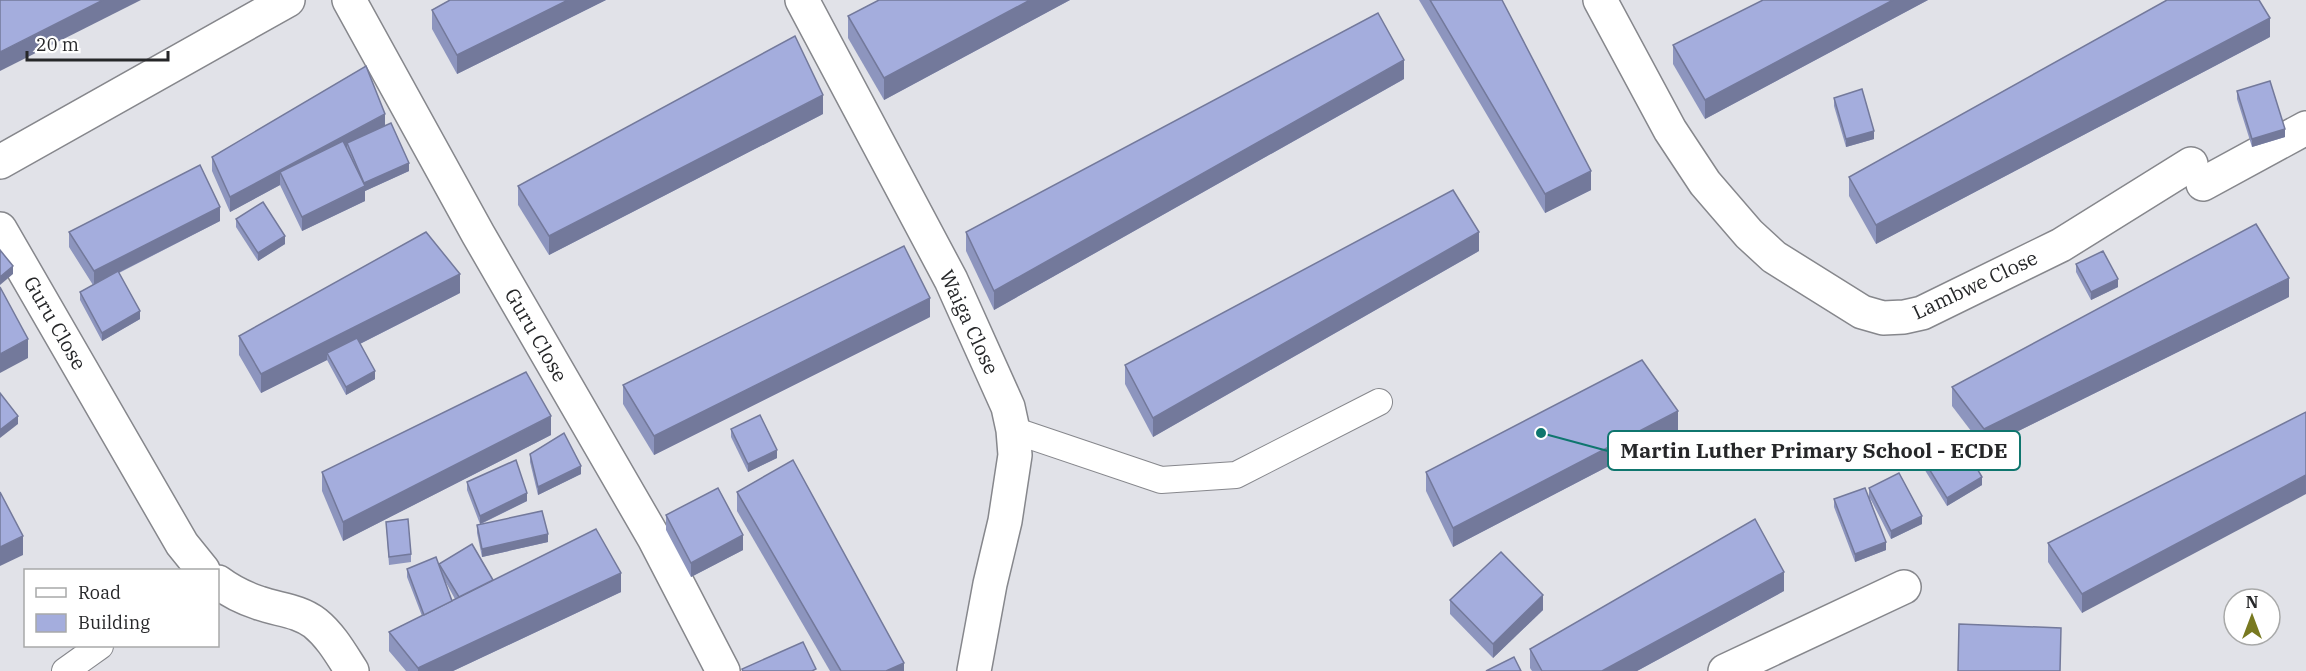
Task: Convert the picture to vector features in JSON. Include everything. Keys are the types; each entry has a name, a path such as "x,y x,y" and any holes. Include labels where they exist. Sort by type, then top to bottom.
{"street":[{"path":"0,162 288,0"},
{"name":"Guru Close","path":"349,0 478,234 654,537 723,671"},
{"name":"Waiga Close","path":"802,0 951,280 1008,407 1015,455 1005,521 990,584 974,671"},
{"name":"Lambwe Close","path":"1600,0 1670,130 1705,183 1749,234 1774,257 1862,312 1883,318 1922,313 2061,245 2197,174 2306,128"},
{"name":"Guru Close","path":"0,229 151,493 182,544 202,569"},
{"name":"Guru Close","path":"219,583 228,590 259,603 297,613 315,623 332,639 352,671"},
{"path":"1725,671 1904,587"}],"lane":[{"path":"1013,430 1161,480 1236,476 1379,402"},
{"path":"65,671 97,647"}],"building":[{"path":"0,0 103,0 0,52"},
{"path":"450,0 568,0 457,55 432,10"},
{"path":"879,0 1030,0 884,78 848,16"},
{"path":"1430,0 1502,0 1591,171 1545,194"},
{"path":"1763,0 1893,0 1705,100 1673,45"},
{"path":"2167,0 2259,0 2270,18 1876,225 1849,177"},
{"path":"1378,13 1404,60 994,291 966,232"},
{"path":"795,36 823,95 549,236 518,186"},
{"path":"366,66 385,114 230,197 212,157"},
{"path":"2270,81 2285,129 2252,139 2237,91"},
{"path":"1862,89 1874,131 1846,139 1834,98"},
{"path":"391,123 409,163 364,183 347,143"},
{"path":"343,141 365,186 302,217 280,172"},
{"path":"200,165 220,207 94,271 69,232"},
{"path":"1453,190 1479,232 1153,418 1125,365"},
{"path":"263,202 285,236 258,253 236,219"},
{"path":"2256,224 2289,278 1984,429 1952,387"},
{"path":"426,232 460,274 261,374 239,336"},
{"path":"904,246 930,298 654,436 623,385"},
{"path":"0,250 13,266 0,277"},
{"path":"2103,251 2118,279 2091,292 2076,264"},
{"path":"118,271 140,311 102,333 80,292"},
{"path":"0,287 28,339 0,354"},
{"path":"357,338 375,371 346,387 327,353"},
{"path":"1642,360 1678,411 1453,528 1426,472"},
{"path":"526,372 551,416 343,522 322,472"},
{"path":"0,393 18,416 0,430"},
{"path":"2306,412 2306,475 2082,594 2048,543"},
{"path":"760,415 777,450 748,464 731,429"},
{"path":"564,433 581,466 538,487 530,454"},
{"path":"1959,438 1982,477 1947,498 1923,459"},
{"path":"516,460 527,493 480,516 467,482"},
{"path":"793,460 904,663 886,671 841,671 737,492"},
{"path":"1899,473 1922,516 1891,531 1869,488"},
{"path":"718,488 743,535 691,563 666,515"},
{"path":"1865,488 1886,542 1855,554 1834,499"},
{"path":"0,492 23,536 0,547"},
{"path":"542,511 548,534 482,549 477,525"},
{"path":"408,519 411,554 389,557 386,522"},
{"path":"1755,519 1784,572 1602,671 1542,671 1530,649"},
{"path":"596,529 621,573 418,668 389,632"},
{"path":"472,544 493,580 459,597 439,564"},
{"path":"1501,552 1543,595 1493,644 1450,600"},
{"path":"436,557 452,601 424,615 407,569"},
{"path":"1959,624 2061,628 2060,671 1958,671"},
{"path":"803,642 816,669 812,671 743,671 742,669"},
{"path":"1514,657 1521,671 1486,671"}],"place":[{"name":"Martin Luther Primary School - ECDE","path":"1541,433"}]}
